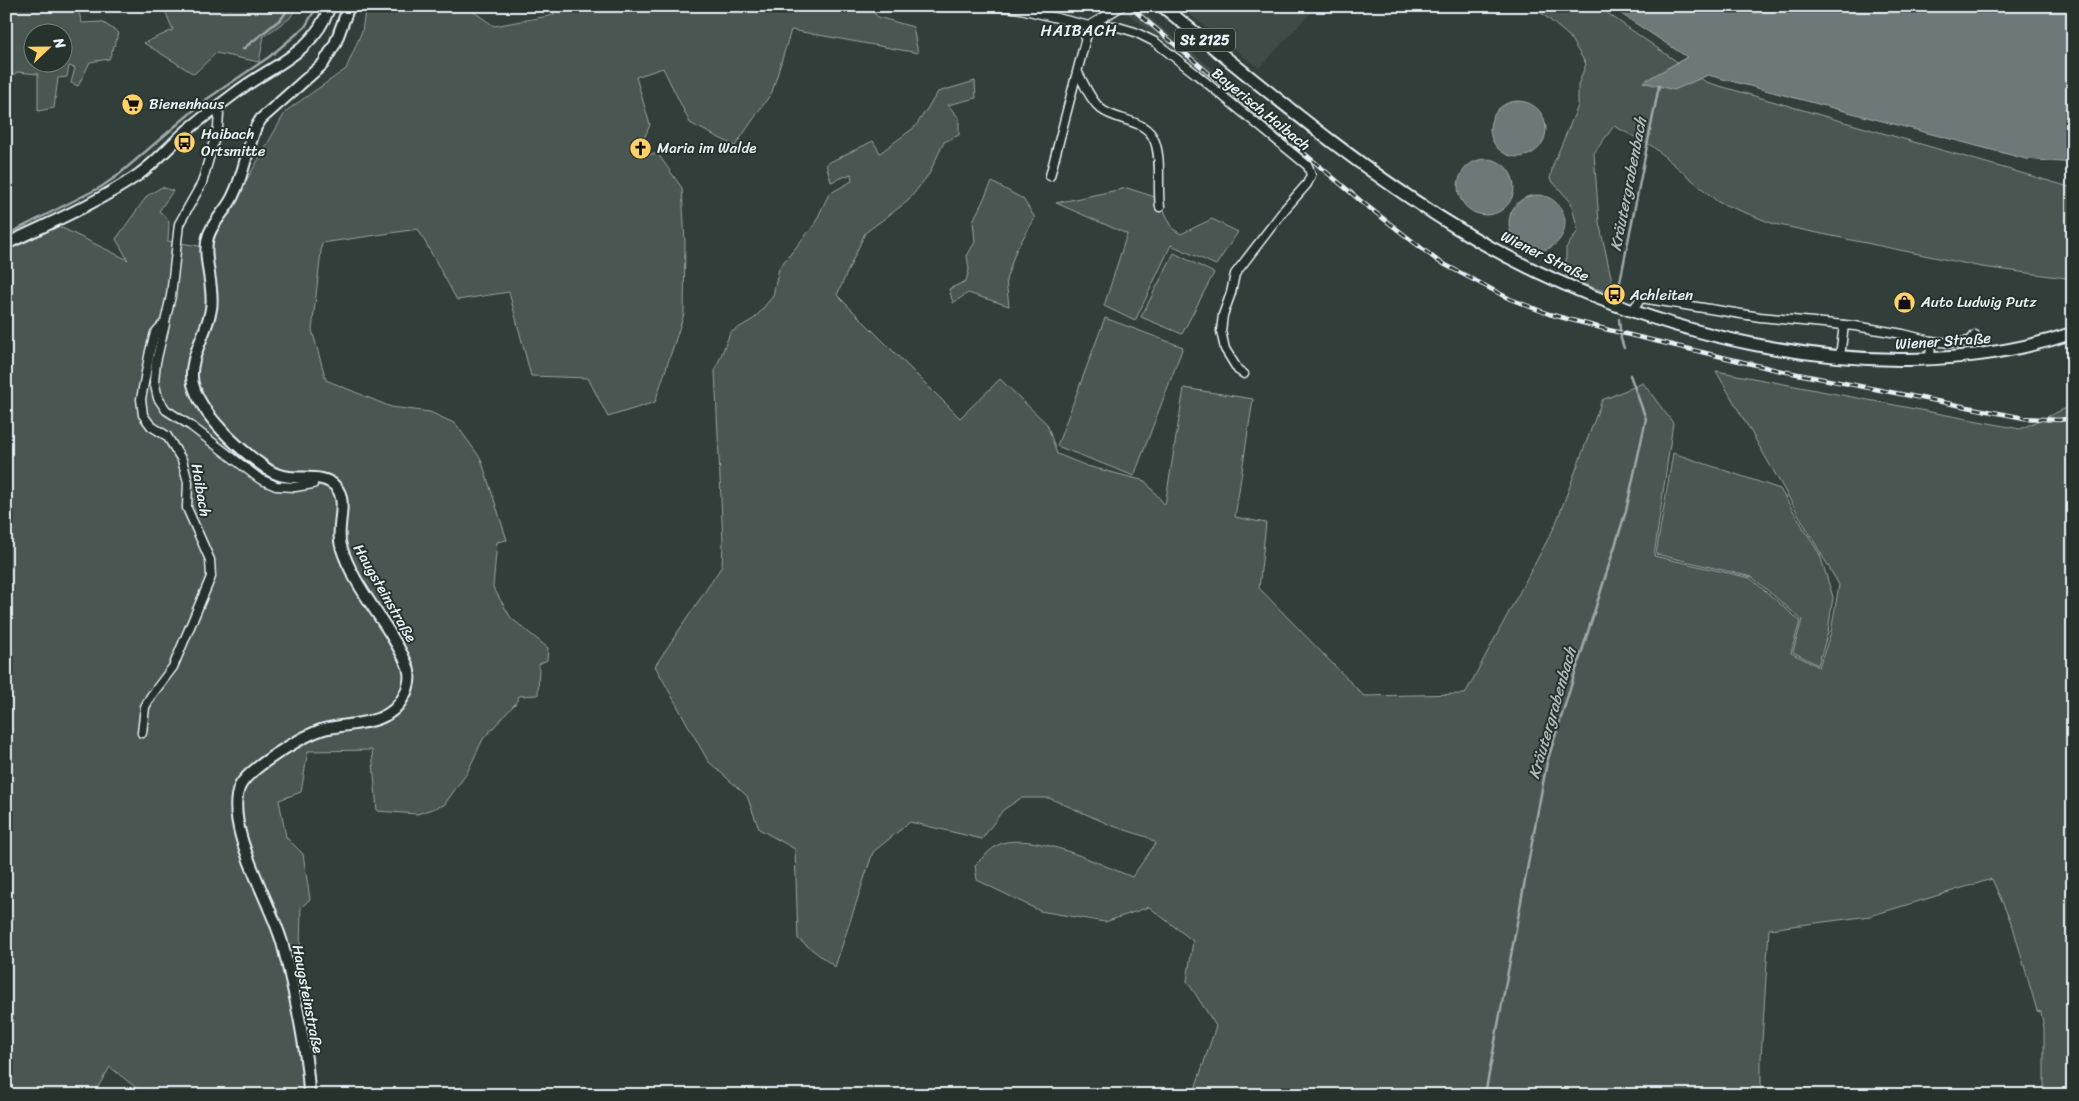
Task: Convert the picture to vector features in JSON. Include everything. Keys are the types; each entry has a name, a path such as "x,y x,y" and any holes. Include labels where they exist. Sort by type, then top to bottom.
{"main road":[{"path":"6,244 108,193 155,162 183,134 246,84 295,55 322,26 330,6"},
{"name":"Haugsteinstraße","path":"310,1095 302,1036 283,944 241,839 237,812 238,792 247,776 303,738 323,730 375,720 393,711 406,693 409,675 404,657 354,575 343,551 338,531 342,503 339,490 329,481 283,476 273,473 258,462 210,416 197,394 193,384 192,373 211,308 211,285 207,251 208,236 234,194 256,127 261,119 323,64 335,44 349,6"},
{"name":"Wiener Straße","path":"1162,6 1334,142 1420,205 1480,242 1544,275 1633,310 1726,337 1785,349 1886,360 1930,360 2010,350 2073,333"}],"street":[{"name":"Bayerisch Haibach","path":"997,6 1021,9 1089,26 1115,26 1135,32 1154,42 1305,163 1310,170 1311,175 1307,184 1279,216 1235,274 1223,315 1221,331 1226,349 1238,370 1244,374"},
{"path":"1050,176 1089,26 1122,6"},
{"path":"1078,73 1090,96 1101,109 1140,125 1149,132 1154,140 1158,154 1160,207"},
{"name":"Haibach","path":"142,733 145,708 150,696 168,675 178,658 208,587 212,568 187,508 188,482 182,460 167,436 151,426 143,415 141,407 142,390 150,351 155,333 165,322 174,283 179,224 202,183 218,127 219,114 215,108"},
{"path":"1633,310 1641,298 1760,316 1844,325 1903,334 1931,341 1951,343 1970,341 1975,335"},
{"path":"165,322 156,362 154,381 158,398 166,410 191,426 250,473 268,483 276,486 295,487 313,484 312,478"},
{"path":"1840,356 1844,325"},
{"path":"1930,360 1931,341"}],"shaded area":[{"path":"6,6 77,6 82,23 102,22 119,33 109,59 90,62 78,86 71,83 75,68 72,67 72,22 22,22 22,72 68,72 67,77 58,78 54,108 38,111 38,74 17,72 6,82"},
{"path":"171,6 223,6 231,9 233,6 297,6 290,18 264,36 259,62 216,53 194,74 144,43 173,30 166,13"},
{"path":"366,6 476,6 474,12 494,26 554,15 552,6 866,6 878,17 913,27 918,53 791,30 772,92 735,146 690,123 663,68 636,77 650,125 637,154 658,154 682,188 685,243 684,314 655,402 608,417 588,378 531,376 509,292 457,300 418,229 322,243 312,330 326,380 391,407 430,412 456,424 481,459 507,540 497,542 493,587 511,618 548,648 547,660 539,664 538,695 519,696 515,704 483,739 467,773 444,805 417,814 377,811 372,750 308,751 301,792 279,800 286,837 303,854 310,899 301,908 299,990 303,1095 145,1095 110,1067 93,1095 6,1095 6,250 56,225 128,260 116,239 147,196 162,187 173,191 159,211 169,220 168,241 211,248 217,232 286,111 346,69 362,31"},
{"path":"1118,6 1135,6 1283,125 1273,136 1244,107"},
{"path":"1178,6 1317,6 1259,68"},
{"path":"1533,6 1597,6 1706,82 2073,188 2073,279 1982,267 1774,224 1718,202 1652,146 1614,126 1594,153 1599,222 1615,295 1566,278 1566,248 1578,231 1571,202 1550,179 1553,165 1578,106 1578,85 1586,64 1569,36"},
{"path":"1609,6 2073,6 2073,163 2026,159 1708,75 1674,90 1643,82 1687,57"},
{"path":"975,81 976,98 948,105 959,118 959,135 944,142 929,174 908,201 865,233 837,295 960,418 1000,379 1047,424 1057,454 1087,466 1145,481 1165,505 1184,388 1253,399 1235,517 1266,523 1259,588 1364,696 1465,694 1555,526 1602,400 1643,383 1673,423 1654,556 1750,578 1800,621 1791,653 1819,667 1831,632 1839,585 1716,371 2020,429 2073,405 2073,1095 2044,1095 2044,1028 2041,1012 2037,1011 2013,927 1992,879 1870,916 1769,929 1761,1058 1761,1095 1193,1095 1216,1026 1187,981 1193,941 1149,907 1105,922 1040,911 977,880 975,865 993,848 1006,842 1021,841 1053,847 1087,858 1132,877 1156,843 1147,837 1113,826 1049,798 1021,798 1003,810 982,839 910,822 873,852 835,967 798,939 795,849 759,829 747,796 708,761 655,666 722,566 723,542 715,371 730,333 755,318 773,296 779,268 814,225 829,194 852,181 851,174 831,182 826,164 873,141 880,153 915,127 938,92"},
{"path":"1513,101 1523,101 1538,109 1544,118 1546,129 1544,140 1538,149 1523,157 1513,157 1502,152 1495,145 1490,134 1490,124 1495,113 1502,106"},
{"path":"1481,159 1491,159 1506,167 1512,176 1514,187 1512,198 1506,207 1491,215 1481,215 1470,210 1463,203 1458,192 1458,182 1463,171 1470,164"},
{"path":"992,182 1023,199 1035,218 1016,250 1006,280 1009,306 968,293 953,303 949,289 966,281 969,269 967,256 975,242 973,221"},
{"path":"1127,188 1158,198 1173,229 1181,234 1212,219 1238,232 1216,265 1171,245 1135,321 1104,306 1127,234 1056,203"},
{"path":"1532,195 1542,195 1557,203 1563,212 1565,223 1563,234 1557,243 1542,251 1532,251 1521,246 1514,239 1509,228 1509,218 1514,207 1521,200"},
{"path":"1174,253 1214,273 1182,334 1141,317"},
{"path":"1105,318 1183,347 1134,476 1057,446"},
{"path":"1673,453 1780,489 1820,555 1833,597 1828,632 1818,665 1793,652 1802,620 1752,577 1656,554"}],"waterway":[{"name":"Haibach","path":"243,49 282,18 290,6"},
{"path":"6,235 101,187 117,176 207,99 269,57 305,27 317,6"},
{"name":"Kräutergrabenbach","path":"1619,287 1659,86"},
{"name":"Kräutergrabenbach","path":"1619,319 1624,348"},
{"name":"Kräutergrabenbach","path":"1485,1095 1547,762 1626,511 1646,419 1630,375"}],"railway":[{"path":"1129,6 1362,202 1438,261 1510,299 1549,314 1609,330 1777,370 2024,418 2059,420 2073,418"}],"place":[{"name":"Bienenhaus","path":"133,104"},
{"name":"Haibach Ortsmitte","path":"185,143"},
{"name":"Maria im Walde","path":"641,148"},
{"name":"Achleiten","path":"1614,295"},
{"name":"Auto Ludwig Putz","path":"1905,302"}],"district":[{"name":"HAIBACH","path":"1079,30"}]}
